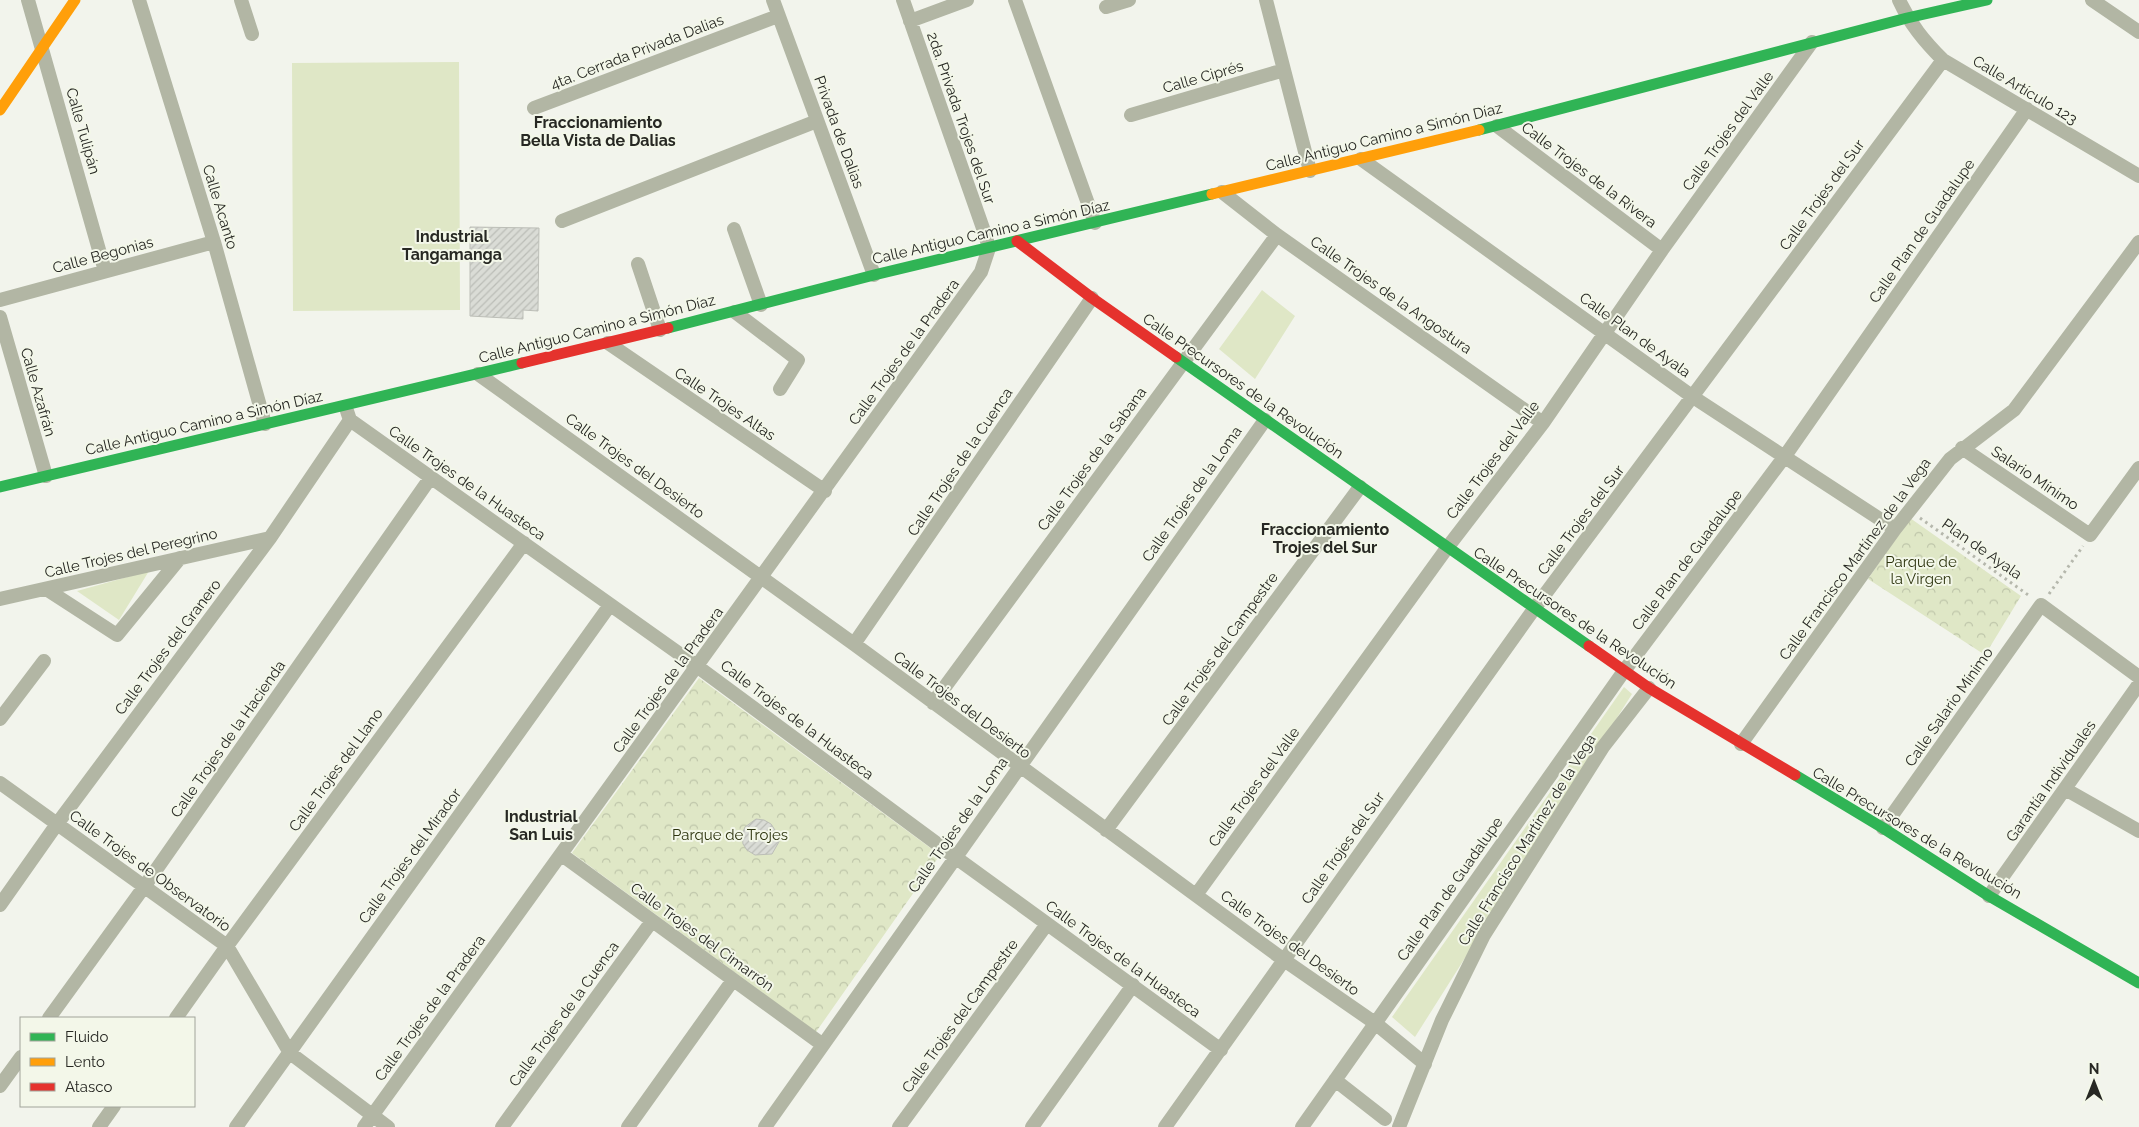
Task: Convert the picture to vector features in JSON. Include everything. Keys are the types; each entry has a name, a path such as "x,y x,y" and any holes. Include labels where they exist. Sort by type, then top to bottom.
{"main road":[{"path":"0,110 43,50 75,0"},
{"name":"Calle Antiguo Camino a Simón Díaz","path":"0,487 608,343 874,275 1095,224 1497,126 1812,42 1986,0"},
{"name":"Calle Precursores de la Revolución","path":"1017,241 1092,298 1264,420 1648,688 1883,828 1989,896 2139,984"}],"street":[{"name":"Calle Tulipán","path":"28,0 105,271"},
{"name":"Calle Acanto","path":"139,0 214,242 266,424"},
{"path":"241,0 252,34"},
{"name":"Privada de Dalias","path":"772,0 874,275"},
{"name":"2da. Privada Trojes del Sur","path":"903,0 989,248"},
{"path":"910,21 967,0"},
{"path":"1015,0 1095,224"},
{"path":"1106,7 1129,0"},
{"path":"1266,0 1310,171"},
{"name":"Calle Artículo 123","path":"1899,0 1907,18 1921,37 1943,60 2139,176"},
{"path":"2092,0 2139,32"},
{"name":"4ta. Cerrada Privada Dalias","path":"534,108 778,16"},
{"name":"Calle Trojes del Valle","path":"1196,895 1447,548 1543,423 1662,250 1812,42"},
{"name":"Calle Trojes del Sur","path":"1166,1127 1534,609 1943,60"},
{"name":"Calle Ciprés","path":"1131,115 1284,70"},
{"name":"Calle Plan de Guadalupe","path":"1302,1127 1624,671 1784,456 2027,109"},
{"path":"562,221 817,121"},
{"name":"Calle Trojes de la Rivera","path":"1497,126 1662,250"},
{"name":"Calle Plan de Ayala","path":"1361,158 1693,397 1895,529"},
{"name":"Calle Trojes de la Angostura","path":"1222,192 1277,235 1543,423"},
{"path":"734,229 761,305"},
{"name":"Calle Trojes de la Sabana","path":"933,702 1277,235"},
{"name":"Calle Begonias","path":"0,300 214,242"},
{"name":"Calle Francisco Martínez de la Vega","path":"1741,744 1895,529 1950,459 2014,410 2139,242"},
{"name":"Calle Trojes de la Pradera","path":"368,1122 825,491 981,272 989,248"},
{"path":"638,264 660,330"},
{"name":"Calle Trojes de la Cuenca","path":"854,644 1092,298"},
{"path":"735,312 798,360 780,389"},
{"name":"Calle Azafrán","path":"0,317 46,476"},
{"name":"Calle Trojes Altas","path":"608,343 825,491"},
{"name":"Calle Trojes del Desierto","path":"478,374 854,644 1284,960 1375,1023 1425,1064"},
{"path":"345,405 350,420"},
{"name":"Calle Trojes de la Huasteca","path":"350,420 698,666 955,858 1221,1050"},
{"name":"Calle Trojes del Granero","path":"0,905 57,824 270,538 350,420"},
{"name":"Calle Trojes de la Loma","path":"765,1127 1264,420"},
{"name":"Salario Mínimo","path":"1962,448 2090,535"},
{"path":"2090,535 2139,468"},
{"name":"Calle Trojes de la Hacienda","path":"50,1017 144,887 431,477"},
{"name":"Calle Trojes del Campestre","path":"1106,830 1360,487"},
{"name":"Calle Trojes del Peregrino","path":"0,599 270,538"},
{"name":"Calle Trojes del Llano","path":"177,1017 524,543"},
{"path":"46,589 118,635 180,558"},
{"name":"Calle Trojes del Mirador","path":"236,1127 610,605"},
{"path":"2041,605 2139,677"},
{"name":"Calle Salario Mínimo","path":"1883,828 2041,605"},
{"path":"0,719 44,661"},
{"name":"Garantía Individuales","path":"1989,896 2139,684"},
{"name":"Calle Francisco Martínez de la Vega","path":"1399,1127 1442,1020 1484,935 1603,747 1648,688"},
{"name":"Calle Trojes de Observatorio","path":"0,783 227,946 290,1053 368,1122 388,1127"},
{"path":"2065,789 2139,830"},
{"name":"Calle Trojes del Cimarrón","path":"562,855 823,1045"},
{"name":"Calle Trojes de la Cuenca","path":"502,1127 652,921"},
{"name":"Calle Trojes del Campestre","path":"900,1127 1047,924"},
{"path":"628,1127 733,980"},
{"path":"1032,1127 1133,985"},
{"path":"0,1086 20,1058"},
{"path":"1335,1080 1385,1119"},
{"path":"99,1127 113,1107"}],"path":[{"name":"Plan de Ayala","path":"1909,511 2041,605"},
{"path":"2041,605 2090,535"}],"green space":[{"path":"459,62 460,310 293,311 292,63"},
{"path":"1262,290 1295,316 1255,379 1219,349"},
{"name":"Parque de la Virgen","path":"1910,518 2021,596 1985,655 1868,579"},
{"path":"149,571 119,620 77,591"},
{"name":"Parque de Trojes","path":"699,678 940,855 816,1032 572,853"},
{"path":"1624,687 1632,694 1415,1037 1392,1017"}],"building":[{"path":"470,227 539,228 538,311 523,310 523,319 470,316"},
{"path":"756,819 764,820 771,824 780,840 772,854 755,855 747,850 743,844 742,834 745,827"}],"traffic: fast":[{"path":"1479,130 1907,18 1987,0"},
{"path":"668,328 874,275 1212,194"},
{"path":"1176,357 1589,646"},
{"path":"0,487 522,363"},
{"path":"1795,775 1883,828 1989,896 2139,983"}],"traffic: slow":[{"path":"0,110 75,0"},
{"path":"1212,194 1479,130"}],"traffic: jam":[{"path":"1017,241 1092,298 1176,357"},
{"path":"522,363 668,328"},
{"path":"1589,646 1649,688 1795,775"}],"district":[{"name":"Fraccionamiento Bella Vista de Dalias","path":"598,131"},
{"name":"Industrial Tangamanga","path":"452,245"},
{"name":"Fraccionamiento Trojes del Sur","path":"1325,538"},
{"name":"Industrial San Luis","path":"541,825"}]}
